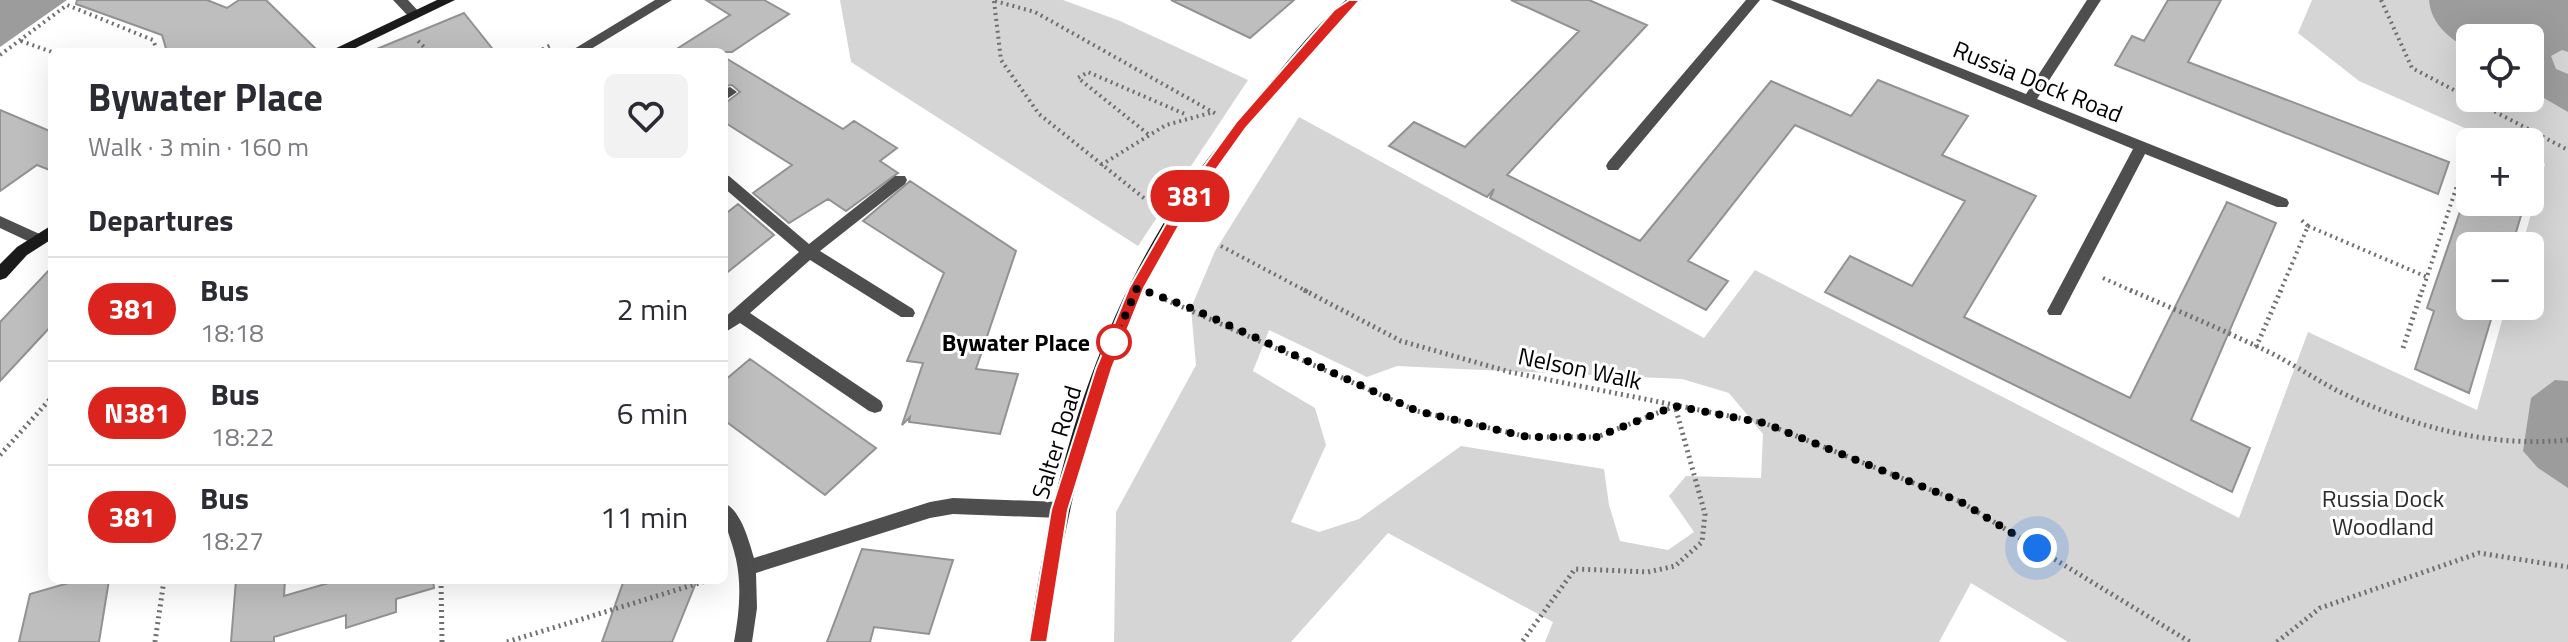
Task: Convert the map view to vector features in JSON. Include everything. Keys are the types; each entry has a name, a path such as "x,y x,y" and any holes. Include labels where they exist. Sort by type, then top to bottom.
{"main road":[{"path":"343,48 448,0"},
{"name":"Salter Road","path":"1038,642 1060,510 1104,368 1137,288 1185,202 1242,125 1338,13 1354,0"},
{"path":"0,274 22,251 46,235"}],"street":[{"path":"400,0 414,14"},
{"path":"583,48 665,0"},
{"path":"1613,166 1753,0"},
{"name":"Russia Dock Road","path":"1778,0 2282,203"},
{"path":"2029,100 2094,0"},
{"path":"2055,311 2142,146"},
{"path":"728,324 809,252 900,180"},
{"path":"728,183 809,252 907,313"},
{"path":"0,222 46,235"},
{"path":"739,314 875,406"},
{"path":"748,568 930,510 953,506 1060,510"},
{"path":"728,517 748,568 748,618 743,642"}],"path":[{"path":"2381,0 2412,68 2568,150"},
{"path":"57,1 153,40 156,48"},
{"path":"1145,199 1039,114 1001,60 994,1 1035,12 1214,113 1242,125"},
{"path":"0,55 67,4"},
{"path":"21,41 48,51"},
{"path":"1148,134 1078,78 1088,72 1187,115"},
{"path":"1101,165 1148,134 1187,115 1214,113"},
{"path":"2403,348 2456,189"},
{"path":"2282,203 2308,226 2427,277"},
{"path":"2256,347 2308,226"},
{"name":"Nelson Walk","path":"1221,246 1401,341 1510,372 1764,423 1961,502 2190,642"},
{"path":"2078,267 2256,347 2349,396 2417,422 2489,439 2568,440"},
{"path":"1137,288 1191,308 1417,411 1528,437 1597,437 1675,406 1705,514 1702,542 1675,566 1648,572 1575,569 1522,642"},
{"path":"0,455 48,401"},
{"path":"2277,642 2320,608 2479,553 2568,567"},
{"path":"155,642 163,584"},
{"path":"441,584 442,642"},
{"path":"507,642 696,584"}],"green space":[{"path":"840,0 1063,0 1120,21 1248,80 1138,246 851,62"},
{"name":"Russia Dock Woodland","path":"2312,0 2568,0 2568,642 2068,642 1971,583 1939,642 1545,642 1553,622 1388,533 1291,642 1114,642 1116,512 1196,365 1191,308 1215,251 1299,117 1704,338 1755,270 2239,518 2308,332 2477,410 2502,320 2544,320 2544,232 2526,232 2530,216 2544,216 2544,128 2465,128 2359,81 2298,33","holes":["1269,330 1367,377 1397,366 1682,379 1729,393 1763,434 1761,478 1686,476 1669,496 1694,532 1668,550 1620,541 1609,505 1604,469 1461,446 1359,519 1319,532 1291,522 1326,445 1315,408 1253,371"]}],"shaded area":[{"path":"0,0 67,0 0,47"},
{"path":"2429,0 2568,0 2568,52 2562,50 2551,56 2556,69 2568,74 2568,112 2544,98 2544,24 2456,24 2456,41 2438,24"},
{"path":"2555,380 2568,381 2568,488 2538,468 2523,451 2531,398"}],"building":[{"path":"77,0 207,0 227,8 239,0 266,0 315,48 166,48 162,35 76,4"},
{"path":"706,0 764,0 789,14 732,52 728,52 728,48 678,48 730,15"},
{"path":"1171,0 1294,0 1250,38"},
{"path":"1511,0 1589,0 1647,25 1507,175 1640,241 1771,81 1851,116 1878,80 1968,116 1942,155 2036,196 1964,317 2130,398 2227,202 2276,223 2191,420 2250,448 2232,492 1825,292 1850,256 1912,286 1965,201 1795,125 1688,261 1728,281 1706,310 1490,198 1494,189 1487,197 1389,146 1414,122 1465,147 1579,31"},
{"path":"2168,0 2221,0 2188,62 2449,162 2438,194 2115,65 2132,36 2144,41"},
{"path":"464,13 492,48 379,48"},
{"path":"728,59 843,129 854,121 897,148 880,161 898,173 846,211 828,199 789,223 753,193 792,165 728,125 728,101 740,92 728,86"},
{"path":"0,110 48,130 48,169 37,165 0,191"},
{"path":"910,181 1016,251 976,369 1018,374 1000,434 909,422 910,417 902,425 923,363 907,361 944,273 863,221"},
{"path":"738,204 774,235 728,272 728,212"},
{"path":"2458,216 2521,216 2516,232 2456,232 2456,320 2491,320 2469,393 2415,369 2434,311 2427,308"},
{"path":"48,271 48,329 0,381 0,322"},
{"path":"750,359 876,448 825,495 728,423 728,378"},
{"path":"862,549 953,560 929,634 874,627 870,642 827,642"},
{"path":"65,584 108,584 99,642 19,642 30,594"},
{"path":"236,584 285,584 284,596 325,584 434,584 434,588 396,599 396,612 346,628 346,615 274,637 274,642 231,642"},
{"path":"623,584 695,584 672,642 602,642"}],"bus line":[{"name":"381","path":"1038,642 1060,510 1104,368 1137,288 1185,202 1242,125 1338,13 1354,0"}],"place":[{"name":"Bywater Place","path":"1114,342"}],"route":[{"path":"1114,342 1137,288 1191,308 1417,411 1528,437 1597,437 1675,406 1764,423 1961,502 2037,548"}]}
